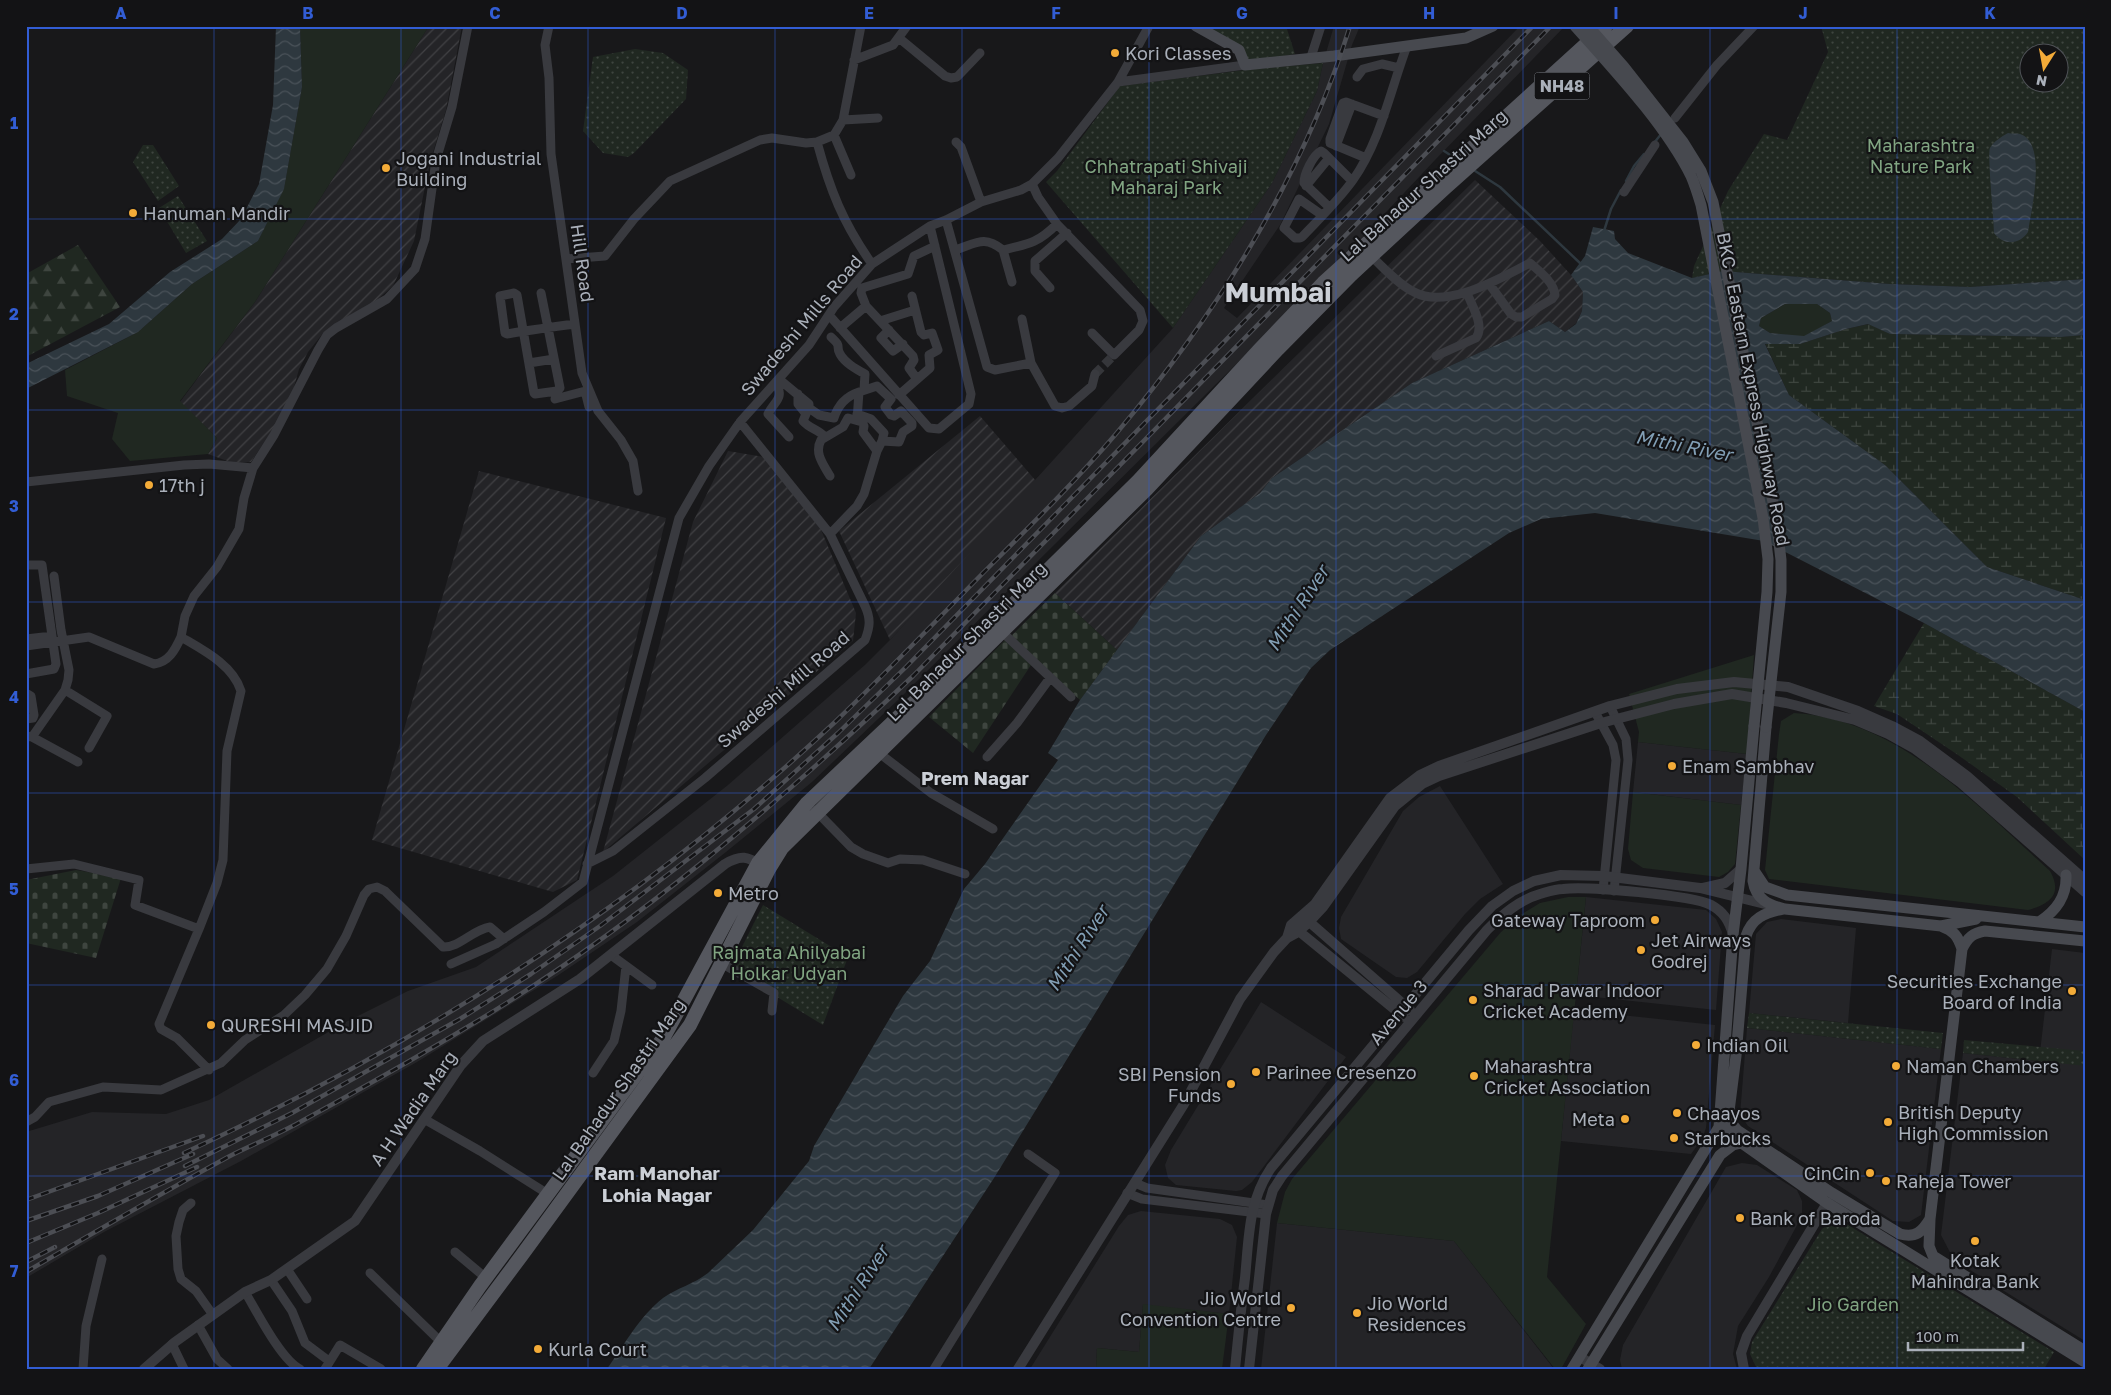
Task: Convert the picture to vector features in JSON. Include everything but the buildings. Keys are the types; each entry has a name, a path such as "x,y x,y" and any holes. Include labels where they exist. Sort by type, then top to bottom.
{"main road":[{"path":"1196,26 1239,50 1245,65 1295,61 1466,38 1493,26"},
{"name":"BKC - Eastern Express Highway Road","path":"1575,26 1617,73 1674,146 1692,177 1702,205 1763,518 1768,559 1754,870 1755,889 1760,897 1771,905"},
{"name":"BKC - Eastern Express Highway Road","path":"1588,26 1624,67 1684,142 1701,171 1713,202 1776,517 1781,560 1781,592 1760,726 1733,935 1718,1127"},
{"name":"Lal Bahadur Shastri Marg","path":"1142,485 1259,350 1324,283 1395,226 1492,140 1606,26"},
{"name":"Lal Bahadur Shastri Marg","path":"1521,112 1627,26"},
{"name":"Lal Bahadur Shastri Marg","path":"778,845 817,813 879,753 960,665 1351,275 1372,257 1395,226"},
{"path":"1259,350 1278,349"},
{"name":"Lal Bahadur Shastri Marg","path":"423,1369 486,1278 664,1037 763,866 807,803 960,665 1001,631 1017,608"},
{"name":"Lal Bahadur Shastri Marg","path":"436,1369 562,1201 690,1025 721,963 763,866"},
{"path":"1754,870 1765,887 1787,894 2085,928"},
{"path":"2039,922 2056,909 2066,888 2066,875"},
{"path":"1771,905 1941,926 1952,931 1959,938 1962,948 1930,1220 1929,1246 1933,1256 2085,1350"},
{"path":"1785,908 1758,917 1750,926 1746,936 1728,1119 1737,1130 1832,1193 1900,1234 1908,1236 1917,1234 1930,1220"},
{"path":"1941,926 1986,916"},
{"path":"1962,948 1974,933 1985,930 2085,941"},
{"path":"1573,1368 1718,1127 1728,1119"},
{"path":"1718,1127 1827,1203 2085,1362"},
{"path":"1594,1367 1720,1155 1733,1145 1741,1143"},
{"path":"548,1194 562,1201"}],"street":[{"path":"26,639 63,641 89,637 154,664 162,663 167,659 181,637 185,616 194,596 217,567 239,530 244,498 254,468 274,435 327,335 387,299 415,268 426,239 435,167 452,107 468,26"},
{"name":"Hill Road","path":"549,26 545,45 549,78 548,116 551,154 582,373 587,390 598,411 621,440 633,461 638,491"},
{"path":"566,259 605,256 634,220 670,181 749,143 772,138 795,143 816,142 834,135 843,120 861,26"},
{"path":"854,60 888,48 899,38 907,26"},
{"name":"Swadeshi Mills Road","path":"451,964 504,939 544,912 583,882 679,518 709,466 740,422 809,345 829,315 872,264 930,226 981,202 1021,190 1032,184 1058,158 1118,82 1149,26"},
{"path":"1310,58 1321,26"},
{"path":"1675,118 1717,65 1754,26"},
{"path":"899,38 945,76 951,78 957,77 980,53"},
{"path":"1322,215 1299,199 1284,228 1295,238 1300,238 1322,215 1352,180 1366,158 1384,116 1408,46"},
{"path":"1357,78 1363,69 1374,66 1388,64 1399,68"},
{"path":"1118,82 1245,65"},
{"path":"1366,158 1336,146 1330,141 1339,126 1343,104 1346,102 1384,116"},
{"path":"843,120 878,118"},
{"path":"834,135 851,175"},
{"path":"816,142 827,179 852,237 872,264"},
{"path":"956,142 961,147 981,202"},
{"path":"1624,192 1655,144"},
{"path":"1329,207 1306,186 1304,177 1315,157 1321,151 1326,161 1352,180"},
{"path":"1306,186 1326,161"},
{"path":"1032,184 1038,197 1057,224 1140,310 1143,320 1139,330 1114,355 1092,333"},
{"path":"946,220 987,367 995,370 1031,363"},
{"path":"1003,250 1043,238 1057,224"},
{"path":"829,315 929,428 934,430 946,423 969,404 971,400 956,327 930,226"},
{"path":"1050,288 1035,271 1035,261 1067,234"},
{"path":"955,250 985,241 994,243 1003,250 1012,282"},
{"path":"917,379 909,368 914,360 913,356 866,306 861,293 862,288 908,274 914,256 935,246"},
{"path":"1372,257 1400,283 1423,296 1434,297 1467,293 1490,285 1530,263 1555,289 1555,295 1552,299 1522,317 1516,317 1511,314 1490,285"},
{"path":"541,293 549,328 560,388 557,391 534,393 528,363 523,331 516,294 500,296 504,332 507,334 523,331 549,328 575,324"},
{"path":"1436,356 1476,338 1479,334 1480,328 1467,293"},
{"path":"899,395 930,368 929,355 938,349 932,333 924,335 921,332 912,296"},
{"path":"840,328 866,306"},
{"path":"880,321 916,310"},
{"path":"1022,319 1031,363 1055,406 1062,408 1069,406 1092,386 1095,382 1095,374"},
{"path":"830,476 820,458 818,449 821,440 843,427 854,417 865,374 854,369 839,353 839,346 831,338"},
{"path":"528,363 554,359"},
{"path":"778,381 798,394 798,404 807,410 834,418 871,418 884,433 864,494 857,506 830,534"},
{"path":"778,381 779,397 768,414 789,437"},
{"path":"834,418 839,406 849,396 879,387 891,399 885,408 891,415 894,416 901,411 913,424 903,432 899,442 882,441"},
{"path":"554,398 587,390 589,407"},
{"path":"807,410 803,421 809,428 820,431 825,437"},
{"path":"854,417 864,424 863,432 878,451"},
{"name":"Swadeshi Mill Road","path":"587,864 613,851 705,778 865,640 870,628 870,617 830,534 740,422"},
{"path":"26,482 184,465 209,464 254,468"},
{"path":"26,566 42,564 56,664 54,669 26,674"},
{"path":"54,576 69,670 65,690 29,736 78,762"},
{"path":"1001,631 1071,697"},
{"path":"181,637 207,652 222,665 238,682 241,691 228,751 223,860 217,883 159,1024 161,1028 177,1038 209,1070"},
{"path":"26,646 52,639"},
{"path":"987,757 1017,722 1050,678"},
{"path":"1305,919 1390,798 1420,775 1439,766 1610,706 1677,688 1734,682 1788,687 1866,715 1920,741 1967,776 2085,880"},
{"path":"1786,703 1788,687"},
{"path":"65,690 107,716 89,748"},
{"path":"26,693 31,696 34,715 33,718 26,719"},
{"path":"1018,1369 1184,1104 1240,999 1274,952 1305,919 1323,907 1394,806 1422,784 1439,776 1601,723 1674,704 1732,694 1786,703 1855,720 1888,734 1915,749 1961,783 2085,892"},
{"path":"1609,891 1615,878 1628,760 1626,739 1610,706"},
{"path":"1595,712 1613,745 1616,760 1604,876 1609,891"},
{"path":"879,753 931,793 993,829"},
{"path":"807,803 851,847 863,854 888,863 900,859 923,860 965,874"},
{"name":"A H Wadia Marg","path":"144,1369 172,1344 212,1315 245,1292 288,1270 355,1221 460,1065 484,1041 580,979 725,864 740,857 763,866"},
{"path":"26,869 74,864 139,880 135,905 199,929"},
{"path":"1700,888 1725,883 1741,869"},
{"name":"Avenue 3","path":"1235,1369 1253,1208 1261,1184 1271,1168 1469,930 1492,906 1513,891 1534,881 1561,875 1604,876 1700,888"},
{"path":"26,1122 35,1117 49,1102 103,1086 161,1090 221,1063 246,1040 284,1015 327,969 346,936 364,895 369,889 377,887 385,891 443,947 450,948 480,929 490,927 504,939"},
{"path":"1700,888 1771,905"},
{"name":"Avenue 3","path":"1249,1369 1267,1209 1273,1190 1282,1176 1413,1018 1500,917 1520,903 1539,894 1563,889 1609,891 1695,900 1710,904 1722,912 1729,922 1733,935"},
{"path":"1305,919 1403,1010"},
{"path":"1295,929 1413,1018"},
{"path":"1469,930 1480,938"},
{"path":"610,955 652,985"},
{"path":"721,963 774,993 772,1010"},
{"path":"593,1072 614,1041 621,1011 626,966"},
{"path":"424,1119 457,1137 548,1194"},
{"path":"934,1369 1055,1173 1028,1154"},
{"path":"1135,1184 1147,1188 1253,1208"},
{"path":"1127,1194 1142,1199 1267,1209"},
{"path":"191,1203 183,1210 176,1236 178,1269 181,1279 196,1291 212,1315"},
{"path":"1744,1369 1741,1354 1747,1336 1827,1203"},
{"path":"455,1252 486,1278"},
{"path":"82,1369 86,1326 102,1259"},
{"path":"288,1270 308,1299"},
{"path":"370,1273 442,1342"},
{"path":"271,1280 292,1311 305,1343 327,1365 340,1345 381,1369"},
{"path":"245,1292 285,1356 300,1369"},
{"path":"198,1325 217,1359 228,1369"},
{"path":"172,1344 184,1369"},
{"path":"1580,1357 1594,1367"}],"shaded area":[{"path":"429,26 462,26 446,110 430,162 414,241 393,286 368,308 324,332 308,352 299,369 291,398 283,414 251,462 233,463 208,454 217,438 180,402 255,302"},
{"path":"1334,26 1360,26 1352,45 1329,124 1280,225 1224,308 1237,318 1520,26 1565,26 1343,258 899,699 812,782 726,852 637,922 557,976 417,1062 241,1161 104,1232 26,1278 26,1132 92,1112 166,1114 209,1100 346,1022 408,991 476,967 613,876 728,785 866,664 890,640 1173,328 1272,183 1317,91"},
{"path":"1475,180 1540,241 1571,275 1583,292 1582,311 1576,323 1565,332 1549,321 1412,383 1272,478 1260,493 1201,536 1117,650 1055,593"},
{"path":"980,416 1036,481 890,640 839,531"},
{"path":"728,451 764,457 819,525 856,613 853,641 603,852 693,522"},
{"path":"479,471 666,518 577,880 553,892 372,840"},
{"path":"1638,742 1747,754 1741,805 1633,792"},
{"path":"1440,786 1503,884 1480,899 1465,914 1417,972 1407,978 1396,977 1341,939 1339,928 1341,917 1403,811 1419,797"},
{"path":"1586,897 1706,910 1716,919 1722,932 1716,1010 1576,995"},
{"path":"1781,919 1856,928 1848,1023 1749,1013 1756,934 1767,922"},
{"path":"2052,949 2085,953 2085,1341 1954,1260 1941,1235 1963,1053 2039,1061"},
{"name":"Parinee Cresenzo","path":"1261,1002 1346,1057 1252,1182 1242,1190 1176,1185 1168,1178 1165,1165 1171,1150"},
{"path":"1574,1010 1715,1025 1706,1128 1702,1139 1691,1154 1561,1141"},
{"path":"1747,1028 1941,1049 1921,1215 1909,1222 1893,1221 1748,1126 1740,1115"},
{"path":"1742,1163 1757,1165 1797,1190 1802,1201 1802,1216 1769,1277 1738,1326 1733,1354 1737,1369 1622,1369 1620,1360 1623,1345 1726,1167"},
{"path":"1141,1211 1220,1219 1232,1225 1237,1237 1229,1314 1143,1305 1139,1352 1097,1348 1096,1369 1030,1369 1119,1226 1128,1215"},
{"path":"1277,1223 1454,1241 1554,1369 1261,1369"}],"green space":[{"path":"300,26 429,26 255,302 180,401 217,438 208,454 130,461 112,439 118,413 67,396 65,370 138,332 192,284 258,241 284,188 302,87"},
{"path":"1205,26 1286,26 1295,54 1248,62"},
{"name":"Maharashtra Nature Park","path":"1821,26 2085,26 2085,279 1970,287 1890,284 1723,271 1692,278 1694,266 1728,191 1764,134 1787,140 1828,52"},
{"path":"635,49 663,53 688,70 686,99 628,157 603,153 583,131 593,57"},
{"name":"Chhatrapati Shivaji Maharaj Park","path":"1323,63 1317,91 1272,183 1173,328 1046,182 1057,171 1120,86 1245,70"},
{"path":"143,145 153,145 179,186 158,201 133,162"},
{"path":"178,196 207,241 186,253 159,208"},
{"path":"78,245 120,307 26,357 26,274"},
{"path":"1785,304 1817,304 1830,313 1832,321 1804,337 1770,333 1759,326 1761,318"},
{"path":"1869,324 1890,334 2061,337 2085,335 2085,600 1987,567 1885,465 1789,395 1765,343 1800,344 1846,329"},
{"path":"1055,593 1117,650 1080,700 1011,636"},
{"path":"1924,623 2085,712 2085,860 2017,797 1897,714 1874,706"},
{"path":"1005,640 1031,665 973,753 929,717"},
{"path":"1754,655 1747,754 1638,742 1639,732 1629,694"},
{"path":"1794,713 1832,719 1868,731 1901,748 1934,770 1994,819 2050,871 2055,886 2055,892 2052,897 2043,905 2028,910 1769,879 1765,870 1779,734 1781,721"},
{"path":"1633,792 1741,805 1735,864 1728,872 1719,877 1643,868 1631,860 1628,849"},
{"path":"76,870 121,878 96,958 26,943 26,880"},
{"name":"Maharashtra Cricket Association","path":"1568,897 1586,897 1547,1277 1586,1324 1561,1369 1555,1369 1454,1241 1277,1223 1285,1192 1292,1179 1501,932 1522,914 1540,903"},
{"name":"Rajmata Ahilyabai Holkar Udyan","path":"763,905 848,957 823,1025 731,969"},
{"path":"1749,1013 1943,1033 1941,1049 1747,1028"},
{"path":"1964,1040 2085,1051 2085,1066 1963,1053"},
{"name":"Jio Garden","path":"1831,1222 1845,1223 2054,1352 2044,1369 1757,1369 1750,1354 1752,1342 1822,1229"},
{"path":"1143,1304 1229,1314 1222,1369 1096,1369 1097,1348 1139,1352"}],"water":[{"path":"276,26 300,26 302,87 284,189 258,241 192,284 138,332 26,389 26,364 109,324 170,272 222,239 241,219 259,184 273,105"},
{"path":"2008,133 2020,134 2029,140 2036,163 2036,178 2028,232 2020,239 2011,242 2002,240 1994,233 1989,162 1990,148 1996,141"},
{"name":"Mithi River","path":"1593,227 1614,231 1615,239 1628,253 1692,278 1723,271 1890,284 1970,287 2085,279 2085,335 2061,337 1890,334 1868,324 1800,344 1765,344 1789,395 1885,465 1987,567 2085,600 2085,712 1924,623 1764,541 1595,513 1541,519 1509,533 1330,650 1311,668 1266,735 994,1178 869,1369 607,1369 647,1313 663,1298 708,1273 753,1230 809,1161 814,1146 903,996 930,961 964,889 985,864 1058,760 1048,753 1080,700 1201,536 1260,493 1272,478 1412,383 1549,321 1565,332 1576,324 1582,311 1583,292 1571,275 1585,256","holes":["1785,304 1817,304 1830,313 1832,321 1804,336 1770,333 1759,326 1761,318"]}],"waterway":[{"path":"1654,143 1662,133"},
{"path":"1444,151 1455,158"},
{"path":"1626,181 1634,166 1644,154"},
{"path":"1472,169 1500,187 1581,264"},
{"path":"1604,231 1611,209 1621,190"}],"tunnel":[{"path":"1095,374 1114,355"}],"railway":[{"path":"184,1153 272,1111 358,1065 443,1016 526,964 686,850 762,787 835,722 1083,471 1115,435 1188,342 1253,242 1282,191 1308,137 1331,82 1350,26"},
{"path":"185,1166 292,1113 460,1019 531,974 600,926 754,809 838,733 906,667 1533,26"},
{"path":"26,1272 203,1171 300,1122 469,1026 588,949 701,863 809,772 913,676 1551,26"},
{"path":"26,1200 203,1136"},
{"path":"26,1221 98,1196 193,1154"},
{"path":"26,1243 98,1213 197,1167"},
{"path":"26,1262 55,1247"}],"place":[{"name":"Kori Classes","path":"1115,53"},
{"name":"Jogani Industrial Building","path":"386,168"},
{"name":"Hanuman Mandir","path":"133,213"},
{"name":"17th j","path":"149,485"},
{"name":"Enam Sambhav","path":"1672,766"},
{"name":"Metro","path":"718,893"},
{"name":"Gateway Taproom","path":"1655,920"},
{"name":"Jet Airways Godrej","path":"1641,950"},
{"name":"Securities Exchange Board of India","path":"2072,991"},
{"name":"Sharad Pawar Indoor Cricket Academy","path":"1473,1000"},
{"name":"QURESHI MASJID","path":"211,1025"},
{"name":"Indian Oil","path":"1696,1045"},
{"name":"Naman Chambers","path":"1896,1066"},
{"name":"Parinee Cresenzo","path":"1256,1072"},
{"name":"Maharashtra Cricket Association","path":"1474,1076"},
{"name":"SBI Pension Funds","path":"1231,1084"},
{"name":"Chaayos","path":"1677,1113"},
{"name":"Meta","path":"1625,1119"},
{"name":"British Deputy High Commission","path":"1888,1122"},
{"name":"Starbucks","path":"1674,1138"},
{"name":"CinCin","path":"1870,1173"},
{"name":"Raheja Tower","path":"1886,1181"},
{"name":"Bank of Baroda","path":"1740,1218"},
{"name":"Kotak Mahindra Bank","path":"1975,1241"},
{"name":"Jio World Convention Centre","path":"1291,1308"},
{"name":"Jio World Residences","path":"1357,1313"},
{"name":"Kurla Court","path":"538,1349"}],"district":[{"name":"Mumbai","path":"1278,291"},
{"name":"Prem Nagar","path":"975,777"},
{"name":"Ram Manohar Lohia Nagar","path":"657,1183"}]}
